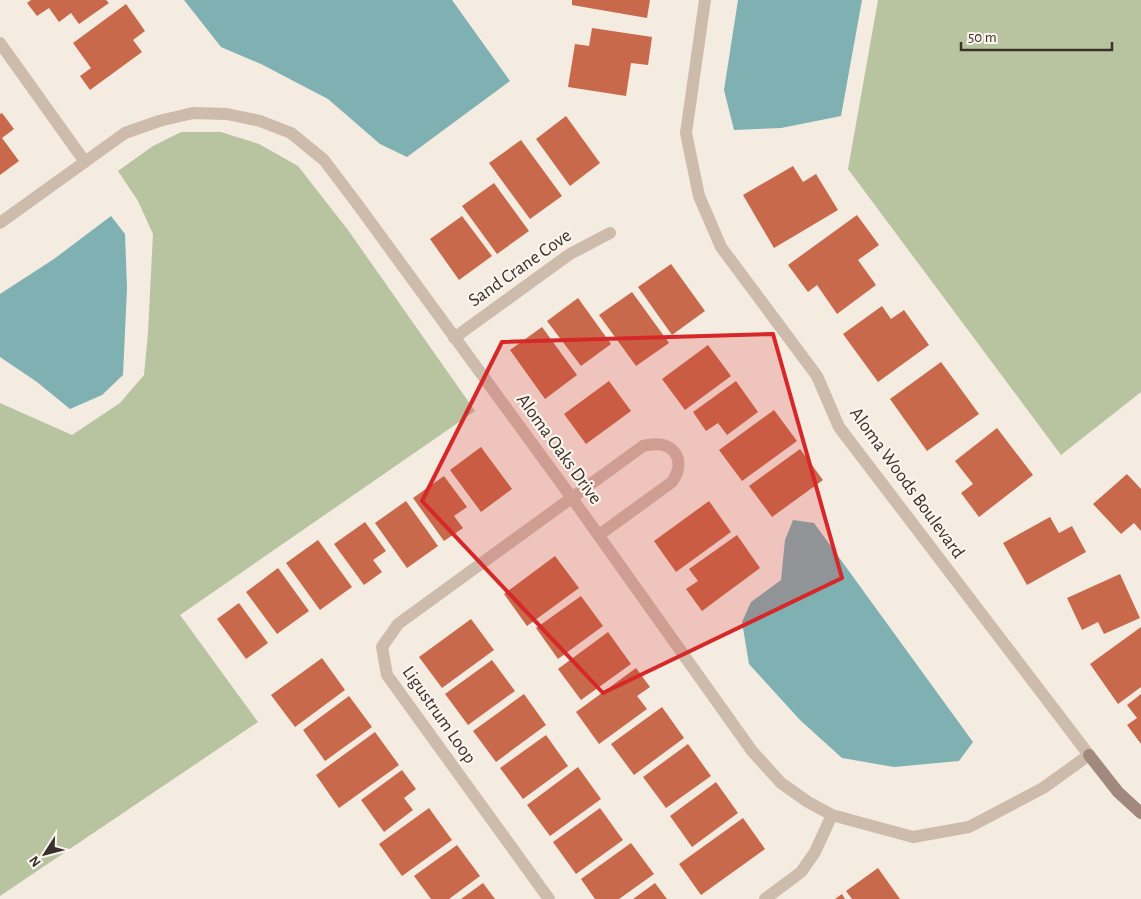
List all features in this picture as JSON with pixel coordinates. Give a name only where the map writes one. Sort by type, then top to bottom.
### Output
[{"type":"street","name":"Aloma Woods Boulevard","points":[[705,0],[686,133],[699,196],[720,246],[817,376],[839,427],[1089,755],[1118,792],[1141,814]]},
{"type":"street","points":[[0,43],[85,162]]},
{"type":"street","name":"Aloma Oaks Drive","points":[[0,223],[125,133],[159,121],[193,112],[227,114],[260,121],[291,133],[324,160],[358,205],[572,498],[752,751],[781,783],[808,802],[832,815],[913,836],[969,826],[1043,788],[1089,755]]},
{"type":"street","name":"Sand Crane Cove","points":[[454,338],[570,254],[610,233]]},
{"type":"street","name":"Ligustrum Loop","points":[[549,899],[386,676],[382,647],[398,624],[643,446],[653,443],[664,444],[673,450],[680,466],[672,482],[599,536]]},
{"type":"street","points":[[765,899],[801,872],[815,852],[832,815]]},
{"type":"highlighted area","points":[[773,334],[842,578],[603,693],[422,501],[502,342]]},
{"type":"green space","points":[[878,0],[1141,0],[1141,392],[1061,455],[848,169]]},
{"type":"green space","points":[[181,132],[221,132],[259,144],[298,166],[348,230],[475,411],[180,615],[258,722],[0,896],[0,403],[72,435],[120,403],[144,375],[153,234],[138,201],[118,171],[153,146]]},
{"type":"water","points":[[184,0],[452,0],[510,81],[407,157],[380,144],[328,99],[261,64],[221,47]]},
{"type":"water","points":[[738,0],[862,0],[841,116],[781,128],[734,130],[724,90]]},
{"type":"water","points":[[111,216],[125,234],[127,288],[123,375],[102,395],[70,409],[37,382],[0,357],[0,294],[54,259]]},
{"type":"water","points":[[793,520],[814,523],[973,742],[959,761],[894,767],[842,758],[800,720],[749,664],[742,622],[751,602],[781,580],[785,540]]},
{"type":"building","points":[[31,0],[106,0],[109,3],[79,24],[71,13],[59,22],[49,8],[37,16],[27,3]]},
{"type":"building","points":[[572,0],[650,0],[647,18],[572,5]]},
{"type":"building","points":[[126,4],[145,31],[133,40],[142,52],[90,90],[80,76],[91,68],[73,43]]},
{"type":"building","points":[[592,28],[652,37],[648,65],[631,63],[626,96],[568,87],[575,44],[589,46]]},
{"type":"building","points":[[2,113],[14,129],[2,138],[19,161],[0,175],[0,114]]},
{"type":"building","points":[[566,116],[600,163],[570,186],[536,139]]},
{"type":"building","points":[[521,140],[562,196],[530,219],[489,163]]},
{"type":"building","points":[[793,166],[803,182],[816,174],[838,210],[774,248],[743,195]]},
{"type":"building","points":[[494,183],[529,231],[497,254],[462,206]]},
{"type":"building","points":[[857,215],[879,245],[858,260],[876,285],[837,314],[817,285],[808,292],[788,265]]},
{"type":"building","points":[[462,216],[492,256],[459,280],[430,239]]},
{"type":"building","points":[[671,264],[705,311],[672,335],[638,287]]},
{"type":"building","points":[[632,292],[669,343],[636,366],[599,315]]},
{"type":"building","points":[[578,298],[611,344],[581,366],[547,321]]},
{"type":"building","points":[[882,306],[891,319],[904,310],[929,345],[878,382],[843,334]]},
{"type":"building","points":[[542,327],[577,375],[545,399],[510,350]]},
{"type":"building","points":[[708,345],[731,376],[685,410],[662,379]]},
{"type":"building","points":[[941,362],[979,414],[927,451],[890,399]]},
{"type":"building","points":[[609,381],[631,411],[586,444],[564,414]]},
{"type":"building","points":[[736,381],[758,412],[727,435],[718,423],[706,431],[693,412]]},
{"type":"building","points":[[774,410],[797,441],[742,481],[719,450]]},
{"type":"building","points":[[997,428],[1033,475],[979,517],[961,493],[973,484],[955,461]]},
{"type":"building","points":[[481,447],[512,489],[481,512],[450,470]]},
{"type":"building","points":[[800,449],[823,480],[772,517],[749,486]]},
{"type":"building","points":[[1127,474],[1141,489],[1141,531],[1134,523],[1121,534],[1093,504]]},
{"type":"building","points":[[444,476],[467,507],[454,516],[463,528],[444,541],[413,498]]},
{"type":"building","points":[[406,501],[438,546],[407,568],[375,523]]},
{"type":"building","points":[[709,501],[731,532],[676,572],[654,541]]},
{"type":"building","points":[[1050,517],[1059,533],[1072,526],[1086,552],[1027,585],[1003,543]]},
{"type":"building","points":[[365,522],[386,551],[373,560],[382,572],[364,585],[334,544]]},
{"type":"building","points":[[737,535],[760,568],[702,611],[686,589],[698,581],[689,569]]},
{"type":"building","points":[[318,540],[352,587],[320,610],[286,563]]},
{"type":"building","points":[[555,556],[579,588],[527,626],[504,594]]},
{"type":"building","points":[[278,568],[309,611],[277,634],[246,592]]},
{"type":"building","points":[[1120,574],[1140,618],[1104,634],[1098,622],[1082,630],[1067,598]]},
{"type":"building","points":[[581,596],[603,626],[558,659],[536,628]]},
{"type":"building","points":[[239,603],[268,643],[246,659],[217,619]]},
{"type":"building","points":[[471,619],[494,650],[442,688],[419,657]]},
{"type":"building","points":[[1141,627],[1141,687],[1118,704],[1090,664]]},
{"type":"building","points":[[608,632],[631,664],[581,700],[558,669]]},
{"type":"building","points":[[322,658],[345,690],[295,727],[271,695]]},
{"type":"building","points":[[492,660],[515,691],[468,725],[445,694]]},
{"type":"building","points":[[636,668],[650,687],[637,696],[647,709],[599,744],[576,712]]},
{"type":"building","points":[[524,694],[546,725],[496,762],[473,731]]},
{"type":"building","points":[[1141,694],[1141,744],[1127,725],[1137,718],[1127,705]]},
{"type":"building","points":[[349,696],[372,727],[325,761],[303,730]]},
{"type":"building","points":[[662,707],[684,738],[634,775],[611,744]]},
{"type":"building","points":[[375,732],[399,765],[339,808],[316,775]]},
{"type":"building","points":[[546,735],[568,766],[523,799],[500,768]]},
{"type":"building","points":[[688,744],[711,776],[666,808],[643,777]]},
{"type":"building","points":[[578,767],[601,799],[550,836],[527,805]]},
{"type":"building","points":[[402,770],[416,789],[404,798],[413,810],[384,832],[361,800]]},
{"type":"building","points":[[716,782],[738,813],[692,847],[670,816]]},
{"type":"building","points":[[429,808],[452,840],[402,876],[379,844]]},
{"type":"building","points":[[600,808],[623,840],[576,874],[553,842]]},
{"type":"building","points":[[743,818],[765,849],[701,895],[679,864]]},
{"type":"building","points":[[631,843],[654,874],[619,899],[595,899],[581,879]]},
{"type":"building","points":[[457,845],[480,876],[449,899],[431,899],[414,876]]},
{"type":"building","points":[[878,868],[900,899],[852,899],[846,891]]},
{"type":"building","points":[[483,883],[495,899],[461,899]]},
{"type":"building","points":[[655,883],[667,899],[633,899]]},
{"type":"building","points":[[842,894],[845,899],[835,899]]}]
